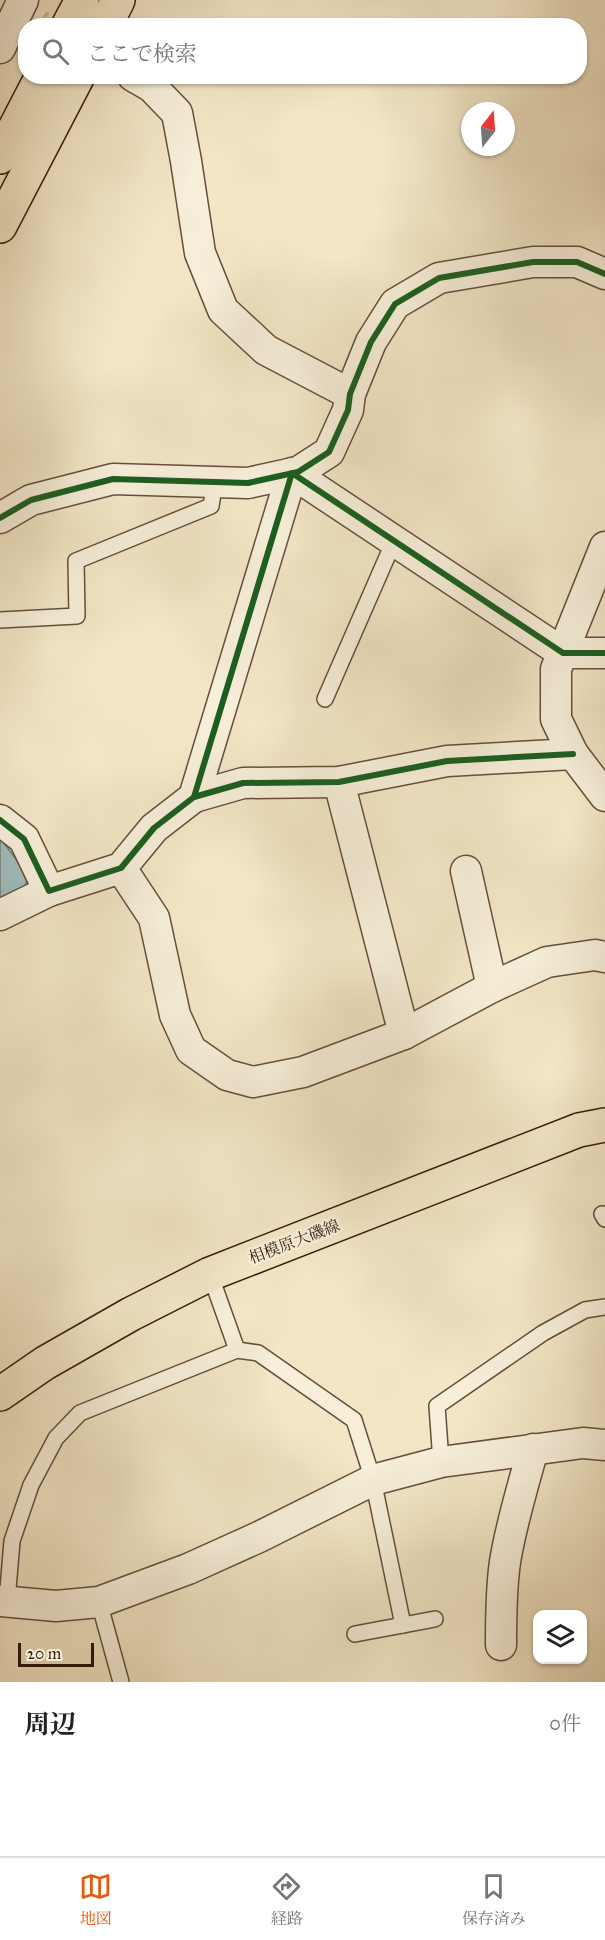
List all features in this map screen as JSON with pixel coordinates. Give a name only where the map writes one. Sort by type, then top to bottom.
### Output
[{"type":"main road","points":[[30,12],[82,0]]},
{"type":"main road","points":[[109,18],[118,0]]},
{"type":"main road","points":[[0,157],[38,84]]},
{"type":"main road","points":[[0,226],[74,84]]},
{"type":"main road","name":"相模原大磯線","points":[[0,1395],[45,1364],[102,1330],[210,1274],[579,1130],[605,1125]]},
{"type":"street","points":[[0,48],[18,26]]},
{"type":"street","points":[[147,84],[177,113],[200,253],[223,310],[266,350],[350,394]]},
{"type":"street","points":[[0,518],[31,500],[113,479],[248,483],[298,472],[329,452],[348,410],[350,394],[371,342],[395,304],[439,278],[533,262],[577,262],[605,274]]},
{"type":"street","points":[[292,473],[563,653],[605,653]]},
{"type":"street","points":[[194,797],[292,473]]},
{"type":"street","points":[[605,547],[556,669],[556,719],[573,754],[605,796]]},
{"type":"street","points":[[0,915],[50,891],[121,868],[154,828],[194,797],[243,783],[339,782],[447,761],[573,754]]},
{"type":"street","points":[[339,782],[404,1034]]},
{"type":"street","points":[[0,820],[24,839],[50,891]]},
{"type":"street","points":[[121,868],[154,918],[175,1015],[190,1050],[227,1075],[253,1082],[303,1072],[404,1034],[492,987],[547,962],[595,954],[605,957]]},
{"type":"street","points":[[466,871],[492,987]]},
{"type":"street","points":[[3,1601],[56,1606],[99,1602],[188,1569],[259,1537],[373,1479],[441,1462],[583,1443],[605,1445]]},
{"type":"street","points":[[501,1645],[505,1562],[533,1449]]},
{"type":"lane","points":[[0,620],[77,616],[76,561],[211,506],[215,482]]},
{"type":"lane","points":[[325,699],[394,541]]},
{"type":"lane","points":[[210,1274],[237,1350]]},
{"type":"lane","points":[[441,1462],[437,1406],[543,1333],[585,1310],[605,1307]]},
{"type":"lane","points":[[3,1601],[12,1541],[31,1485],[56,1438],[80,1413],[237,1350],[258,1353],[354,1420],[373,1479],[403,1625]]},
{"type":"lane","points":[[99,1602],[121,1682]]},
{"type":"lane","points":[[355,1634],[435,1619]]},
{"type":"water","points":[[0,838],[28,875],[24,892],[0,906]]},
{"type":"cycle path","points":[[0,518],[31,500],[113,479],[248,483],[298,472],[329,452],[348,410],[350,394],[371,342],[395,304],[439,278],[533,262],[577,262],[605,274]]},
{"type":"cycle path","points":[[194,797],[292,473],[563,653],[605,653]]},
{"type":"cycle path","points":[[0,820],[24,839],[49,891],[121,868],[154,828],[194,797],[243,783],[339,782],[447,761],[573,754]]}]
